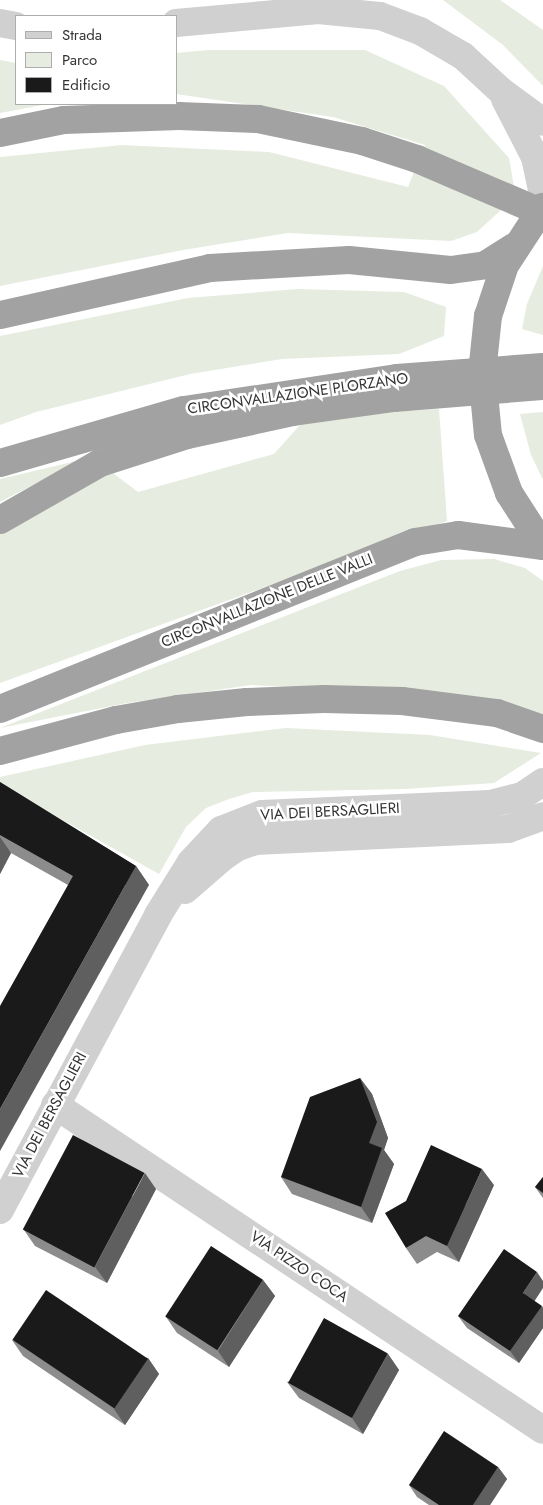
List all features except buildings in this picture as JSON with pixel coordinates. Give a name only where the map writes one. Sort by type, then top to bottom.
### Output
[{"type":"highway","points":[[0,133],[64,120],[179,116],[258,119],[345,137],[398,153],[451,171],[542,210],[509,258],[488,316],[482,380],[488,435],[509,493],[543,546]]},
{"type":"highway","points":[[0,315],[210,268],[348,260],[451,270],[485,265],[509,258]]},
{"type":"highway","name":"CIRCONVALLAZIONE PLORZANO","points":[[0,463],[184,410],[398,378],[543,367]]},
{"type":"highway","name":"CIRCONVALLAZIONE PLORZANO","points":[[0,520],[100,463],[187,435],[293,412],[376,400],[543,386]]},
{"type":"highway","name":"CIRCONVALLAZIONE DELLE VALLI","points":[[0,709],[416,542],[458,535],[543,546]]},
{"type":"highway","points":[[0,751],[116,720],[178,709],[247,702],[324,699],[402,701],[497,713],[543,728]]},
{"type":"street","points":[[178,23],[318,10],[380,16],[420,31],[463,56],[501,91],[543,122]]},
{"type":"street","points":[[0,23],[15,26]]},
{"type":"street","points":[[501,91],[535,157],[542,189],[542,210]]},
{"type":"street","name":"VIA DEI BERSAGLIERI","points":[[0,1210],[158,915],[203,849],[221,830],[241,820],[262,814],[490,804],[522,796],[543,782]]},
{"type":"street","name":"VIA DEI BERSAGLIERI","points":[[158,915],[223,857],[238,847],[255,842],[508,829],[543,816]]},
{"type":"street","name":"VIA PIZZO COCA","points":[[55,1105],[543,1430]]},
{"type":"green space","points":[[443,0],[500,0],[543,30],[543,86],[503,45]]},
{"type":"green space","points":[[208,50],[365,50],[444,86],[509,158],[514,187],[502,209],[477,232],[451,241],[288,233],[183,250],[0,286],[0,157],[122,145],[269,152],[408,187],[425,145],[333,117],[178,94],[178,53]]},
{"type":"green space","points":[[0,60],[15,63],[15,105],[43,105],[0,113]]},
{"type":"green space","points":[[543,266],[543,335],[522,329],[527,304]]},
{"type":"green space","points":[[298,289],[404,292],[446,307],[444,336],[399,354],[282,359],[190,374],[36,412],[0,425],[0,336],[188,298]]},
{"type":"green space","points":[[439,409],[447,521],[0,683],[0,529],[109,470],[138,492],[274,454],[307,417]]},
{"type":"green space","points":[[543,412],[543,480],[531,455],[520,414]]},
{"type":"green space","points":[[81,460],[0,502],[0,479]]},
{"type":"green space","points":[[494,559],[525,568],[543,581],[543,715],[356,690],[251,685],[127,703],[0,728],[400,571],[441,560]]},
{"type":"green space","points":[[286,728],[430,735],[541,753],[494,783],[406,789],[253,792],[229,799],[206,808],[186,827],[159,874],[0,785],[0,777],[145,745]]}]
